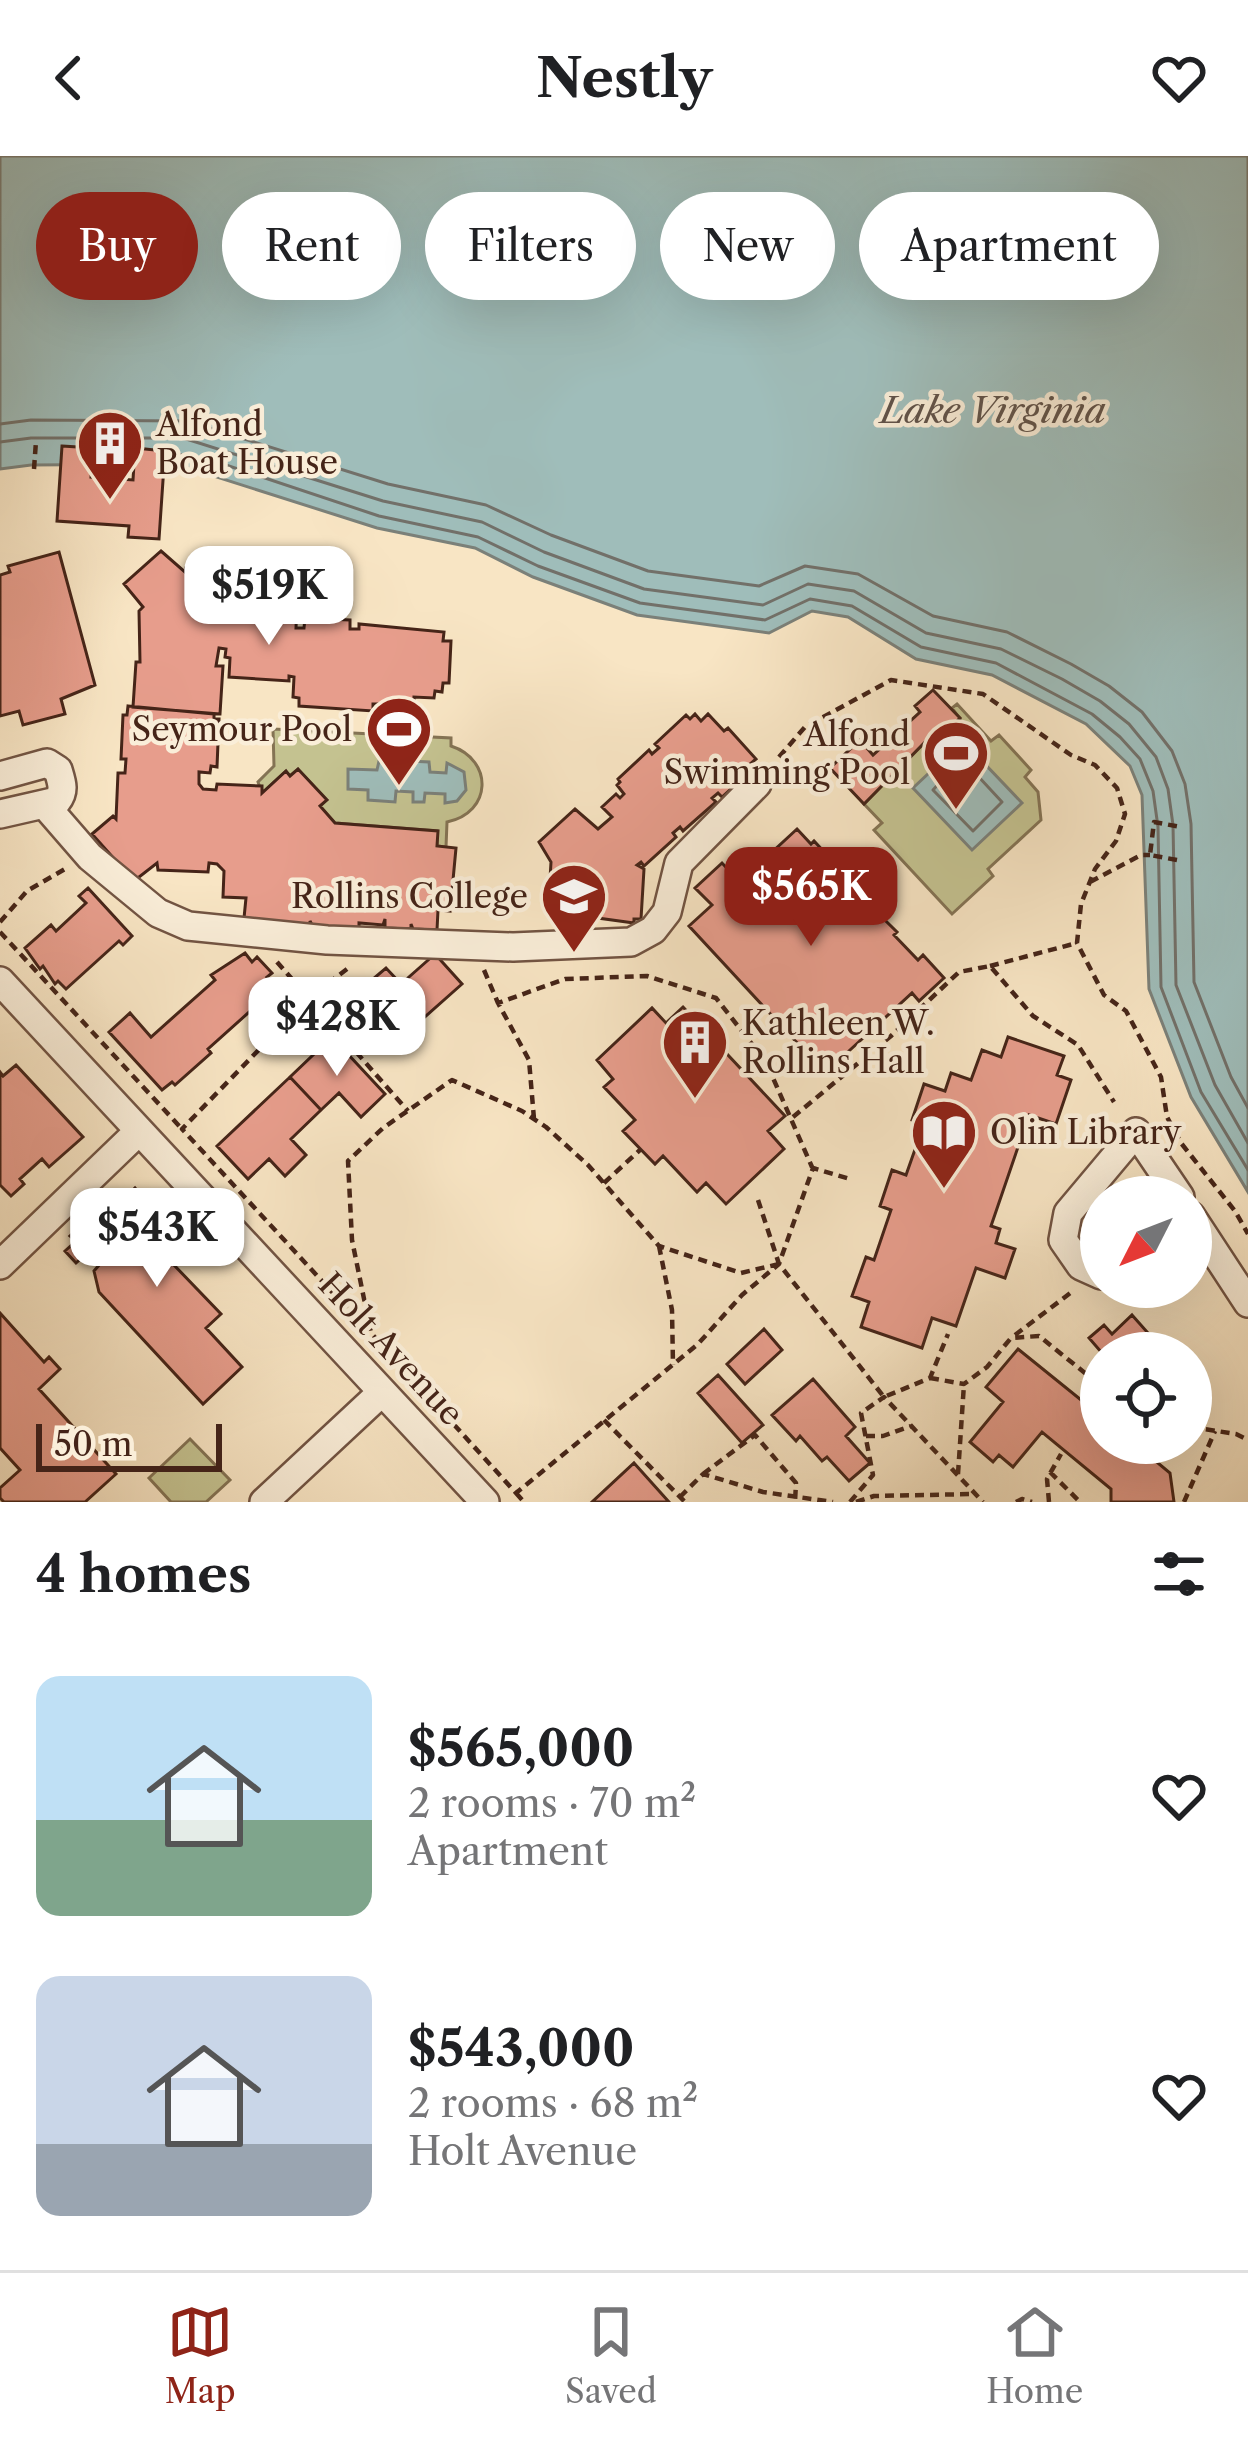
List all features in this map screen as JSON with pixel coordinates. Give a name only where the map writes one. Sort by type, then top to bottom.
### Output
[{"type":"street","points":[[0,776],[47,763],[58,770],[62,794],[57,801],[1,811]]},
{"type":"street","points":[[44,804],[98,863],[158,913],[188,926],[328,940],[512,946],[632,942],[653,930],[668,912],[679,863],[757,784]]},
{"type":"street","name":"Holt Avenue","points":[[0,981],[484,1502]]},
{"type":"street","points":[[0,1265],[138,1132]]},
{"type":"street","points":[[1099,1176],[1136,1132],[1166,1176]]},
{"type":"street","points":[[1080,1199],[1068,1213],[1064,1240],[1080,1264]]},
{"type":"street","points":[[1212,1248],[1248,1303]]},
{"type":"street","points":[[264,1502],[382,1392]]},
{"type":"path","points":[[34,469],[36,441]]},
{"type":"path","points":[[779,757],[805,727],[891,680],[983,694],[1095,765],[1118,788],[1125,814],[1116,841],[1081,904],[1077,943],[1104,994],[1126,1011],[1161,1077],[1167,1117],[1181,1143],[1248,1234]]},
{"type":"path","points":[[1150,855],[1154,822],[1181,827]]},
{"type":"path","points":[[1090,882],[1142,855],[1177,860]]},
{"type":"path","points":[[0,922],[27,891],[61,869],[98,863]]},
{"type":"path","points":[[0,932],[524,1502]]},
{"type":"path","points":[[249,932],[408,1111]]},
{"type":"path","points":[[793,1118],[959,972],[1077,943]]},
{"type":"path","points":[[476,956],[529,1060],[534,1119]]},
{"type":"path","points":[[182,1129],[309,998],[355,962]]},
{"type":"path","points":[[990,966],[1033,1016],[1078,1045],[1114,1102]]},
{"type":"path","points":[[498,1003],[565,979],[647,976],[716,998],[766,1062],[812,1168],[779,1264],[674,1365],[516,1493]]},
{"type":"path","points":[[371,1334],[352,1240],[348,1161],[383,1128],[452,1080],[534,1119],[604,1184],[659,1246],[672,1310],[674,1365]]},
{"type":"path","points":[[604,1184],[641,1150]]},
{"type":"path","points":[[812,1168],[850,1179]]},
{"type":"path","points":[[758,1200],[779,1264],[884,1397],[983,1502]]},
{"type":"path","points":[[659,1246],[741,1273],[779,1264]]},
{"type":"path","points":[[853,1502],[873,1475],[861,1413],[884,1397],[930,1378],[964,1384],[987,1367],[1011,1338],[1080,1287]]},
{"type":"path","points":[[930,1378],[947,1334]]},
{"type":"path","points":[[1011,1338],[1039,1336],[1080,1369]]},
{"type":"path","points":[[957,1475],[964,1384]]},
{"type":"path","points":[[604,1420],[683,1499],[704,1474],[755,1435],[796,1483],[795,1499]]},
{"type":"path","points":[[866,1436],[883,1436],[911,1426]]},
{"type":"path","points":[[1212,1430],[1248,1440]]},
{"type":"path","points":[[1184,1502],[1215,1431]]},
{"type":"path","points":[[1049,1502],[1047,1479],[1060,1454]]},
{"type":"path","points":[[1051,1472],[1080,1502]]},
{"type":"path","points":[[704,1474],[763,1492],[832,1502]]},
{"type":"path","points":[[853,1502],[874,1496],[975,1494]]},
{"type":"path","points":[[1016,1502],[1032,1502]]},
{"type":"shaded area","name":"Alfond Swimming Pool","points":[[957,704],[991,741],[999,735],[1031,770],[1025,777],[1038,792],[1041,820],[988,869],[993,876],[952,914],[874,830],[882,823],[864,804],[935,732],[940,736],[960,719],[952,708]]},
{"type":"shaded area","name":"Seymour Pool","points":[[273,729],[451,738],[451,746],[475,763],[482,786],[479,798],[462,817],[447,822],[446,847],[437,846],[437,831],[335,823],[320,806],[326,800],[298,769],[290,776],[285,772],[262,793],[258,782],[274,766]]},
{"type":"shaded area","points":[[190,1439],[230,1480],[206,1502],[171,1502],[149,1478]]},
{"type":"water","name":"Lake Virginia","points":[[0,156],[1248,156],[1248,1192],[1191,1097],[1149,989],[1142,795],[1130,766],[1086,724],[992,675],[916,659],[848,617],[812,611],[769,633],[637,615],[533,577],[475,548],[377,528],[176,464],[0,469]]},
{"type":"water","name":"Alfond Swimming Pool","points":[[963,741],[1022,803],[972,850],[913,788]]},
{"type":"water","name":"Seymour Pool","points":[[379,761],[389,761],[389,770],[408,771],[409,761],[429,762],[430,772],[446,773],[447,763],[464,772],[466,790],[457,801],[445,803],[445,794],[425,793],[424,802],[413,802],[413,792],[396,791],[395,802],[368,800],[368,790],[348,789],[348,769],[377,770]]},
{"type":"pier","points":[[95,431],[135,434],[140,449],[165,451],[164,470],[61,470],[62,446],[87,447]]},
{"type":"building","name":"Alfond Boat House","points":[[62,446],[93,448],[91,477],[133,480],[135,448],[165,451],[159,539],[128,537],[129,526],[57,521]]},
{"type":"building","points":[[161,551],[186,573],[186,568],[230,570],[235,588],[244,588],[243,597],[297,603],[296,628],[304,628],[305,618],[350,620],[350,629],[359,629],[359,624],[444,632],[443,641],[451,641],[449,683],[443,683],[442,692],[435,691],[434,698],[414,697],[414,705],[401,705],[400,713],[377,711],[378,704],[373,704],[373,711],[299,706],[299,698],[293,697],[294,677],[289,676],[289,681],[229,677],[230,658],[225,657],[226,649],[219,648],[216,666],[223,666],[220,714],[133,707],[143,607],[124,584]]},
{"type":"building","points":[[59,552],[95,685],[61,699],[65,714],[23,725],[19,711],[0,716],[0,575],[10,572],[8,566]]},
{"type":"building","points":[[933,690],[960,718],[940,737],[935,732],[864,804],[830,768],[860,740],[873,755],[920,712],[915,706]]},
{"type":"building","points":[[128,706],[214,714],[219,719],[217,767],[211,766],[210,773],[199,772],[203,789],[216,790],[217,784],[262,786],[262,793],[286,771],[290,776],[298,769],[327,800],[320,806],[335,823],[438,831],[437,846],[456,848],[450,911],[438,910],[437,930],[413,929],[411,924],[411,929],[385,928],[385,919],[383,925],[359,923],[359,930],[313,927],[310,921],[310,930],[257,927],[258,919],[244,918],[246,898],[223,897],[224,871],[217,864],[209,863],[208,872],[158,870],[157,863],[134,881],[92,834],[113,816],[116,819],[118,773],[125,773],[126,759],[121,759],[123,715]]},
{"type":"building","points":[[695,714],[701,721],[708,714],[724,731],[728,728],[756,759],[750,764],[754,768],[722,797],[718,793],[712,798],[716,802],[683,831],[680,827],[673,833],[676,837],[644,866],[637,865],[644,869],[641,919],[634,923],[590,917],[589,922],[558,920],[558,913],[548,913],[551,862],[539,842],[575,809],[598,829],[612,817],[602,807],[616,794],[620,798],[624,794],[618,779],[649,750],[652,754],[659,748],[655,744],[686,715],[690,719]]},
{"type":"building","points":[[797,829],[839,868],[835,871],[897,932],[894,935],[918,960],[923,955],[944,978],[919,1001],[912,993],[825,1073],[689,926],[712,905],[695,888],[722,863],[740,882],[745,877],[749,882]]},
{"type":"building","points":[[88,888],[132,936],[123,945],[119,941],[66,989],[58,981],[55,984],[43,966],[40,969],[25,948],[51,925],[56,931],[86,903],[79,896]]},
{"type":"building","points":[[245,953],[252,962],[257,957],[272,973],[267,977],[277,987],[208,1049],[211,1053],[175,1085],[172,1082],[162,1090],[109,1032],[130,1013],[151,1037],[215,980],[211,975]]},
{"type":"building","points":[[435,954],[462,984],[418,1023],[423,1029],[409,1042],[372,1002],[377,997],[366,985],[386,968],[401,984]]},
{"type":"building","name":"Kathleen W. Rollins Hall","points":[[683,1007],[785,1116],[768,1131],[784,1149],[726,1204],[706,1183],[697,1192],[663,1156],[655,1164],[623,1131],[635,1120],[604,1087],[613,1079],[597,1060],[652,1008],[666,1023]]},
{"type":"building","points":[[332,1037],[385,1094],[361,1117],[339,1093],[321,1110],[290,1077]]},
{"type":"building","name":"Olin Library","points":[[1008,1037],[1064,1056],[1057,1075],[1071,1080],[1056,1124],[1029,1115],[991,1226],[1000,1229],[996,1243],[1015,1249],[1005,1278],[976,1268],[956,1326],[932,1318],[922,1348],[861,1327],[869,1302],[852,1296],[866,1257],[874,1260],[891,1210],[880,1206],[892,1170],[906,1175],[924,1124],[912,1120],[924,1084],[945,1091],[951,1073],[971,1080],[982,1050],[1001,1057]]},
{"type":"building","points":[[16,1065],[83,1137],[49,1167],[42,1159],[20,1179],[24,1184],[11,1196],[0,1185],[0,1072],[3,1076]]},
{"type":"building","points":[[290,1077],[321,1110],[291,1139],[306,1155],[285,1176],[269,1159],[248,1179],[217,1146]]},
{"type":"building","points":[[135,1188],[160,1216],[167,1210],[197,1242],[173,1264],[221,1314],[206,1328],[242,1367],[203,1404],[99,1292],[94,1271],[106,1257],[126,1260],[109,1241],[91,1258],[87,1253],[76,1263],[65,1251],[76,1241],[70,1236],[105,1205],[111,1211]]},
{"type":"building","points":[[0,1313],[44,1362],[49,1357],[60,1369],[39,1389],[116,1474],[85,1502],[4,1502],[0,1498],[0,1488],[20,1470],[0,1448]]},
{"type":"building","points":[[1132,1315],[1147,1332],[1114,1332]]},
{"type":"building","points":[[764,1329],[782,1350],[745,1384],[727,1364]]},
{"type":"building","points":[[1018,1349],[1080,1399],[1080,1463],[1042,1432],[1013,1467],[999,1455],[993,1462],[970,1442],[1003,1402],[986,1387]]},
{"type":"building","points":[[718,1375],[763,1425],[742,1443],[698,1393]]},
{"type":"building","points":[[813,1379],[855,1427],[846,1436],[870,1463],[849,1481],[800,1436],[796,1441],[772,1415]]},
{"type":"building","points":[[634,1463],[669,1502],[592,1502]]},
{"type":"building","points":[[1081,1464],[1159,1464],[1170,1473],[1174,1502],[1111,1502],[1111,1489]]},
{"type":"place","name":"Alfond Boat House","points":[[110,502]]},
{"type":"place","name":"Seymour Pool","points":[[399,788]]},
{"type":"place","name":"Alfond Swimming Pool","points":[[956,812]]},
{"type":"place","name":"Rollins College","points":[[574,955]]},
{"type":"place","name":"Kathleen W. Rollins Hall","points":[[695,1101]]},
{"type":"place","name":"Olin Library","points":[[944,1191]]}]
